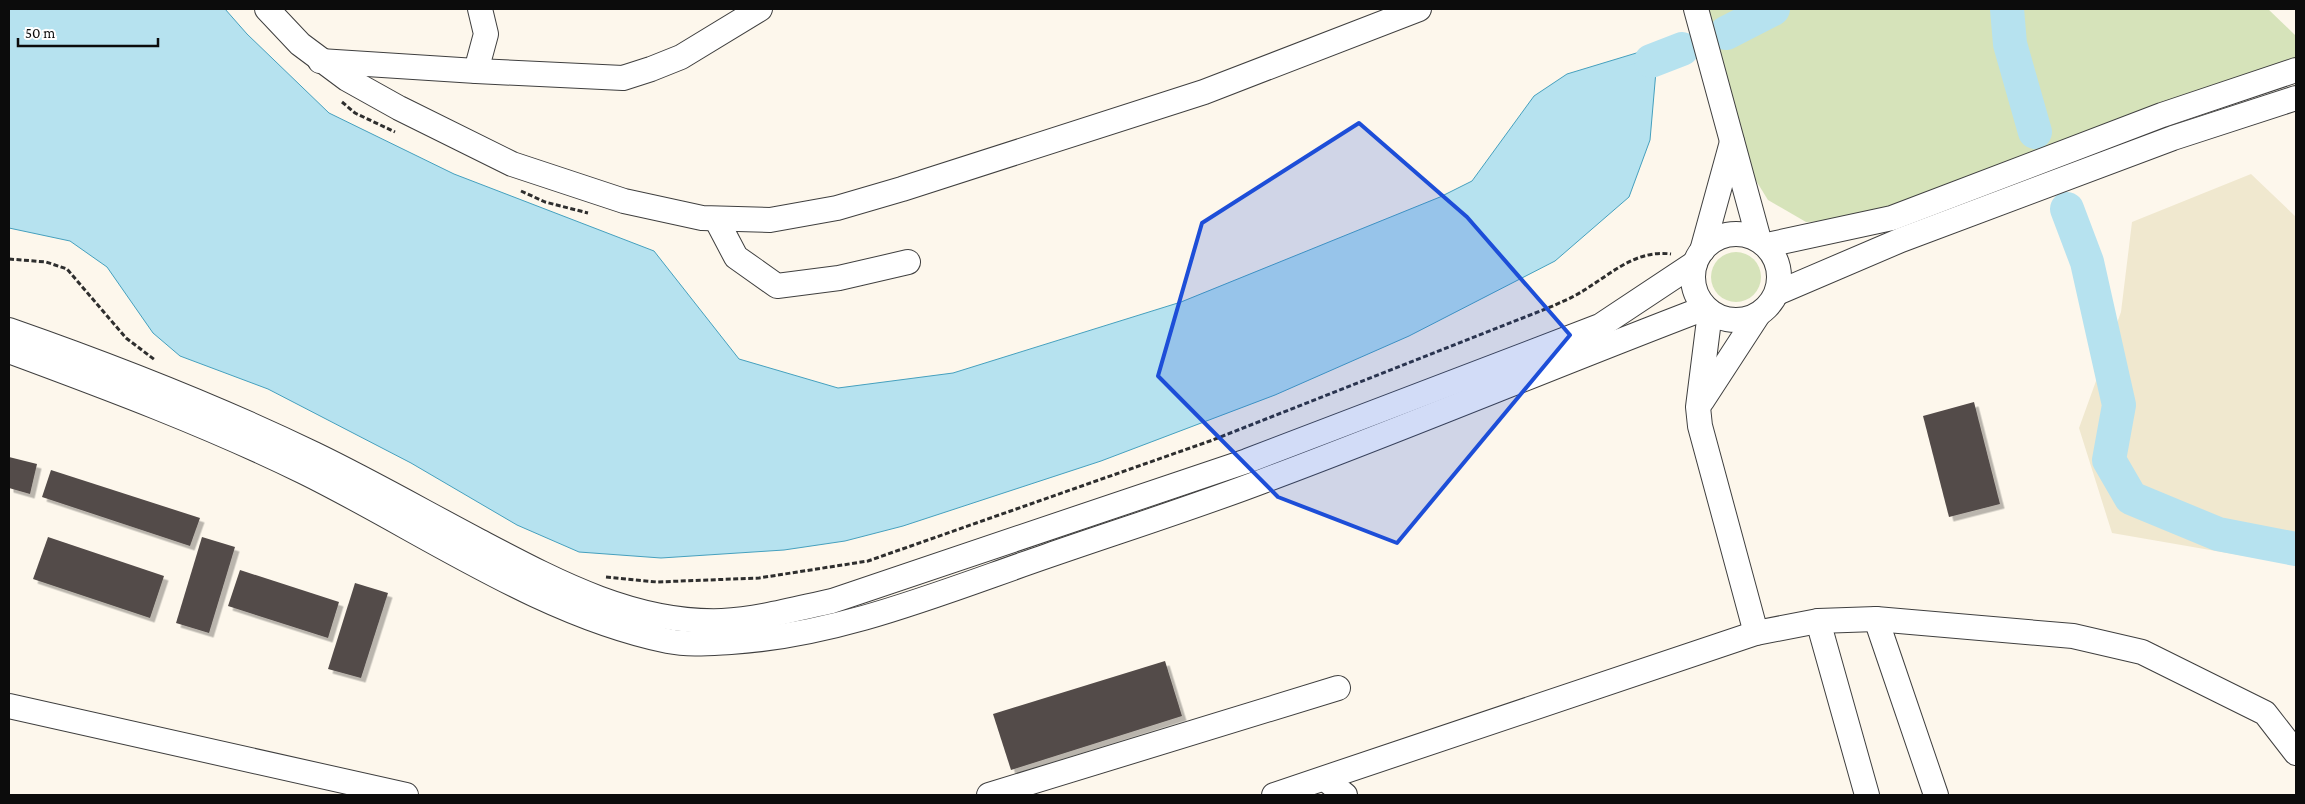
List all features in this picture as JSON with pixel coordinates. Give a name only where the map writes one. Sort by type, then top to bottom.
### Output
[{"type":"street","points":[[267,9],[300,44],[320,61],[347,79],[399,108],[512,164],[624,201],[702,218],[770,220],[837,208],[902,190],[1204,92],[1419,9]]},
{"type":"street","points":[[476,71],[486,34],[480,9]]},
{"type":"street","points":[[320,61],[623,78],[651,70],[681,57],[760,9]]},
{"type":"street","points":[[1696,9],[1732,142],[1763,243]]},
{"type":"street","points":[[1763,243],[1892,218],[2162,115],[2296,70]]},
{"type":"street","points":[[1777,293],[1901,240],[2173,138],[2296,98]]},
{"type":"street","points":[[9,330],[111,366],[235,417],[315,454],[512,559],[622,608],[670,617],[720,621],[761,617],[832,602],[1247,461],[1600,326],[1698,257],[1716,239],[1734,234],[1747,235],[1763,243],[1775,257],[1780,271],[1777,293],[1766,309],[1758,315],[1746,320],[1721,318],[1708,310],[1698,298],[1694,287],[1693,275],[1698,257],[1732,142]]},
{"type":"street","points":[[716,219],[736,257],[777,286],[839,278],[908,262]]},
{"type":"street","points":[[9,351],[163,408],[235,439],[305,472],[464,558],[566,608],[633,632],[673,642],[701,644],[767,640],[837,626],[914,602],[1262,482],[1708,310]]},
{"type":"street","points":[[1708,310],[1698,407],[1700,426],[1756,633]]},
{"type":"street","points":[[1698,407],[1758,315]]},
{"type":"street","points":[[1876,619],[1936,795]]},
{"type":"street","points":[[1274,795],[1329,787],[1756,633],[1818,622],[1876,619],[2073,636],[2142,652],[2265,713],[2296,735]]},
{"type":"street","points":[[1818,622],[1867,795]]},
{"type":"street","points":[[989,795],[1338,688]]},
{"type":"street","points":[[9,706],[406,795]]},
{"type":"street","points":[[2265,713],[2296,754]]},
{"type":"street","points":[[1329,787],[1345,795]]},
{"type":"path","points":[[598,576],[657,582],[759,578],[868,561],[1210,441],[1539,312],[1577,294],[1626,263],[1647,254],[1668,253],[1698,257]]},
{"type":"path","points":[[9,259],[46,262],[67,269],[126,338],[157,362]]},
{"type":"highlighted area","points":[[1359,123],[1467,217],[1570,335],[1397,543],[1278,497],[1158,376],[1202,223]]},
{"type":"shaded area","points":[[2251,174],[2296,217],[2296,565],[2112,533],[2079,428],[2121,312],[2132,222]]},
{"type":"green space","points":[[1696,9],[2268,9],[2296,36],[2296,70],[1892,218],[1806,222],[1768,200],[1732,142]]},
{"type":"green space","points":[[1741,252],[1754,259],[1760,267],[1760,287],[1754,295],[1746,301],[1731,302],[1718,295],[1712,287],[1711,272],[1718,259],[1726,253]]},
{"type":"water","points":[[9,9],[225,9],[247,34],[329,113],[454,174],[654,251],[739,359],[838,388],[953,373],[1181,302],[1440,197],[1472,181],[1534,96],[1567,74],[1643,51],[1656,71],[1650,140],[1629,197],[1555,261],[1409,336],[1275,395],[1101,461],[903,526],[845,541],[784,550],[661,558],[579,552],[517,525],[411,463],[268,389],[180,356],[153,333],[107,267],[70,241],[9,228]]},
{"type":"building","points":[[1974,402],[2000,504],[1949,517],[1923,416]]},
{"type":"building","points":[[9,457],[37,464],[30,494],[9,488]]},
{"type":"building","points":[[51,470],[200,518],[190,546],[42,497]]},
{"type":"building","points":[[48,537],[164,576],[150,618],[33,579]]},
{"type":"building","points":[[202,537],[235,547],[209,633],[176,623]]},
{"type":"building","points":[[240,570],[339,602],[328,638],[228,606]]},
{"type":"building","points":[[355,583],[388,593],[361,678],[328,669]]},
{"type":"building","points":[[1165,661],[1182,716],[1011,770],[993,714]]},
{"type":"waterway","points":[[1726,33],[1773,9]]},
{"type":"waterway","points":[[2007,9],[2010,44],[2035,132]]},
{"type":"waterway","points":[[1651,61],[1682,49]]},
{"type":"waterway","points":[[2067,209],[2087,262],[2119,405],[2109,460],[2131,498],[2218,534],[2296,549]]}]
